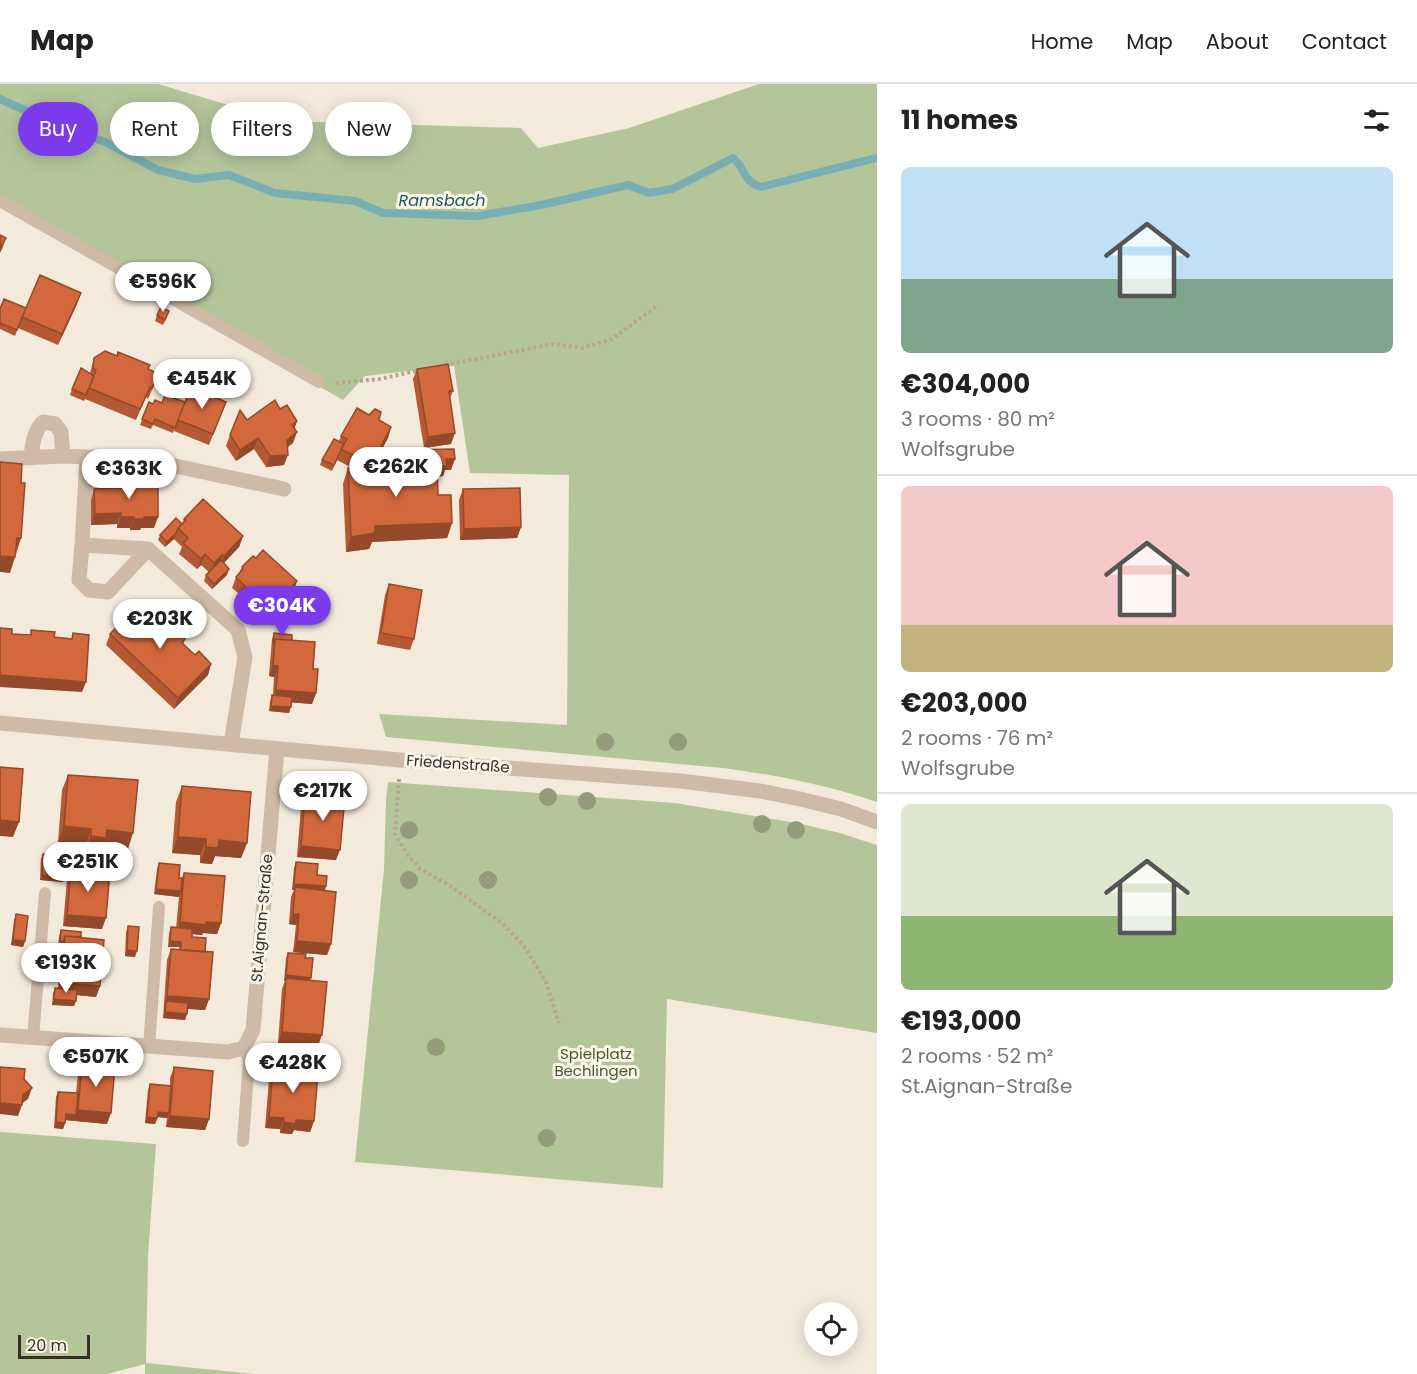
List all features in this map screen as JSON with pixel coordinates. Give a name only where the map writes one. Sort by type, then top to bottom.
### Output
[{"type":"street","points":[[31,458],[32,446],[43,422],[55,424],[61,432],[63,456]]},
{"type":"street","points":[[0,459],[63,456],[142,459],[284,489]]},
{"type":"street","points":[[87,458],[79,580],[89,590],[108,592],[148,549]]},
{"type":"street","points":[[82,545],[148,549],[238,630],[245,657],[231,744]]},
{"type":"street","name":"Friedenstraße","points":[[0,723],[400,760],[681,781],[760,791],[800,799],[841,809],[877,822]]},
{"type":"street","name":"St.Aignan-Straße","points":[[244,1048],[253,1030],[277,749]]},
{"type":"street","points":[[0,1035],[228,1052],[244,1048]]},
{"type":"lane","points":[[0,201],[319,382]]},
{"type":"lane","points":[[33,1038],[45,893]]},
{"type":"lane","points":[[149,1047],[159,907]]},
{"type":"lane","name":"St.Aignan-Straße","points":[[243,1141],[249,1060],[244,1048]]},
{"type":"path","points":[[445,365],[554,344],[582,348],[612,339],[658,305]]},
{"type":"path","points":[[319,382],[344,383],[380,379],[423,370]]},
{"type":"path","points":[[400,760],[395,834],[407,854],[420,869],[452,887],[503,924],[524,946],[546,982],[559,1023]]},
{"type":"green space","points":[[0,84],[158,84],[218,102],[211,102],[211,156],[313,156],[313,122],[325,122],[325,156],[412,156],[412,125],[521,128],[538,148],[629,128],[759,84],[877,84],[877,802],[801,781],[723,768],[386,737],[379,714],[567,725],[569,475],[470,473],[454,366],[365,376],[343,400],[0,206]]},
{"type":"green space","name":"Spielplatz Bechlingen","points":[[388,782],[675,803],[797,823],[877,845],[877,1033],[667,999],[663,1188],[355,1162],[384,869]]},
{"type":"green space","points":[[0,1132],[156,1144],[148,1256],[146,1363],[254,1374],[145,1374],[145,1364],[107,1374],[0,1374]]},
{"type":"building","points":[[0,235],[6,238],[0,248]]},
{"type":"building","points":[[40,275],[81,293],[62,334],[22,317]]},
{"type":"building","points":[[4,299],[26,308],[17,330],[0,323],[0,309]]},
{"type":"building","points":[[161,307],[169,311],[165,320],[157,315]]},
{"type":"building","points":[[105,351],[117,356],[118,352],[150,365],[148,369],[159,374],[140,409],[89,388],[96,370],[93,368],[94,358]]},
{"type":"building","points":[[448,364],[453,391],[449,391],[455,433],[428,437],[417,369]]},
{"type":"building","points":[[81,368],[94,376],[86,395],[72,389]]},
{"type":"building","points":[[191,387],[202,392],[211,390],[214,397],[226,402],[213,434],[178,420]]},
{"type":"building","points":[[165,395],[185,402],[175,428],[155,419],[153,424],[142,419],[149,402],[153,404],[155,400],[162,403]]},
{"type":"building","points":[[275,400],[280,409],[287,405],[297,421],[292,425],[297,432],[287,440],[288,455],[270,456],[258,438],[240,450],[230,435],[240,410],[247,420]]},
{"type":"building","points":[[357,408],[369,415],[375,409],[381,412],[379,420],[391,427],[371,465],[341,449],[347,439],[341,436]]},
{"type":"building","points":[[334,439],[344,444],[334,465],[322,460]]},
{"type":"building","points":[[454,449],[455,459],[446,459],[447,466],[407,465],[407,450]]},
{"type":"building","points":[[0,462],[22,464],[21,483],[25,483],[21,538],[17,538],[15,557],[0,556]]},
{"type":"building","points":[[437,464],[438,495],[451,495],[452,523],[375,526],[375,533],[351,537],[348,468]]},
{"type":"building","points":[[130,480],[158,482],[158,517],[134,519],[134,517],[121,517],[121,513],[95,514],[94,489],[121,488],[121,482],[130,482]]},
{"type":"building","points":[[520,488],[521,527],[464,529],[463,489]]},
{"type":"building","points":[[203,499],[243,536],[214,563],[205,554],[201,559],[183,543],[188,538],[178,528]]},
{"type":"building","points":[[176,518],[182,524],[167,542],[160,535]]},
{"type":"building","points":[[263,550],[297,581],[290,589],[293,592],[273,611],[263,602],[258,607],[240,592],[245,586],[236,577],[253,556],[256,558]]},
{"type":"building","points":[[221,560],[229,569],[214,584],[206,575]]},
{"type":"building","points":[[389,584],[422,590],[414,639],[381,633]]},
{"type":"building","points":[[142,600],[154,611],[151,614],[165,627],[168,623],[185,639],[182,643],[195,655],[199,651],[211,664],[178,698],[110,634]]},
{"type":"building","points":[[0,628],[12,629],[12,634],[31,635],[31,630],[55,632],[54,637],[72,639],[73,633],[89,635],[86,682],[0,675]]},
{"type":"building","points":[[274,633],[292,635],[292,640],[275,639],[273,644]]},
{"type":"building","points":[[275,639],[315,642],[313,669],[318,669],[316,693],[276,690],[278,666],[273,665]]},
{"type":"building","points":[[272,695],[292,697],[291,707],[271,706]]},
{"type":"building","points":[[0,767],[23,769],[19,822],[0,820]]},
{"type":"building","points":[[68,775],[138,780],[133,833],[107,830],[106,838],[91,836],[91,829],[64,826]]},
{"type":"building","points":[[290,779],[318,781],[317,795],[305,795],[303,800],[289,799]]},
{"type":"building","points":[[182,786],[251,792],[247,843],[219,840],[218,848],[206,847],[206,839],[178,837]]},
{"type":"building","points":[[305,795],[345,797],[340,850],[301,846]]},
{"type":"building","points":[[43,854],[73,856],[73,865],[66,865],[65,877],[42,875]]},
{"type":"building","points":[[296,862],[318,864],[317,875],[327,876],[326,886],[294,884]]},
{"type":"building","points":[[159,863],[180,865],[181,891],[156,889]]},
{"type":"building","points":[[71,868],[110,871],[106,918],[67,915]]},
{"type":"building","points":[[184,873],[225,876],[221,923],[206,922],[206,925],[180,922]]},
{"type":"building","points":[[295,887],[336,892],[331,944],[297,941],[299,914],[293,914]]},
{"type":"building","points":[[16,914],[28,916],[25,941],[13,940]]},
{"type":"building","points":[[128,926],[139,927],[137,951],[127,950]]},
{"type":"building","points":[[171,927],[192,929],[192,937],[206,938],[205,952],[181,950],[181,942],[170,941]]},
{"type":"building","points":[[61,930],[81,932],[81,937],[65,936],[63,942],[60,941]]},
{"type":"building","points":[[65,936],[104,940],[100,986],[61,983]]},
{"type":"building","points":[[171,949],[213,952],[209,999],[167,996]]},
{"type":"building","points":[[288,953],[306,954],[305,958],[313,958],[311,978],[286,975]]},
{"type":"building","points":[[286,978],[327,982],[322,1035],[282,1032]]},
{"type":"building","points":[[55,988],[77,990],[76,1001],[54,999]]},
{"type":"building","points":[[166,1001],[188,1003],[187,1014],[165,1012]]},
{"type":"building","points":[[279,1043],[312,1046],[311,1057],[307,1056],[306,1071],[302,1071],[303,1067],[283,1065],[281,1069],[277,1069]]},
{"type":"building","points":[[82,1063],[115,1066],[111,1113],[78,1110]]},
{"type":"building","points":[[283,1065],[303,1067],[302,1071],[318,1073],[314,1121],[296,1120],[296,1124],[284,1122],[284,1118],[269,1117],[273,1068],[282,1069]]},
{"type":"building","points":[[0,1067],[25,1069],[24,1079],[32,1088],[23,1095],[22,1105],[0,1103]]},
{"type":"building","points":[[174,1067],[213,1071],[209,1119],[170,1116]]},
{"type":"building","points":[[150,1084],[171,1086],[169,1113],[158,1112],[157,1118],[147,1117]]},
{"type":"building","points":[[58,1092],[78,1093],[76,1115],[66,1114],[65,1123],[56,1122]]},
{"type":"waterway","name":"Ramsbach","points":[[0,99],[53,123],[105,142],[158,170],[195,179],[229,175],[275,193],[355,201],[383,213],[478,216],[541,205],[628,185],[649,193],[672,189],[733,158],[748,179],[761,187],[877,158]]}]
